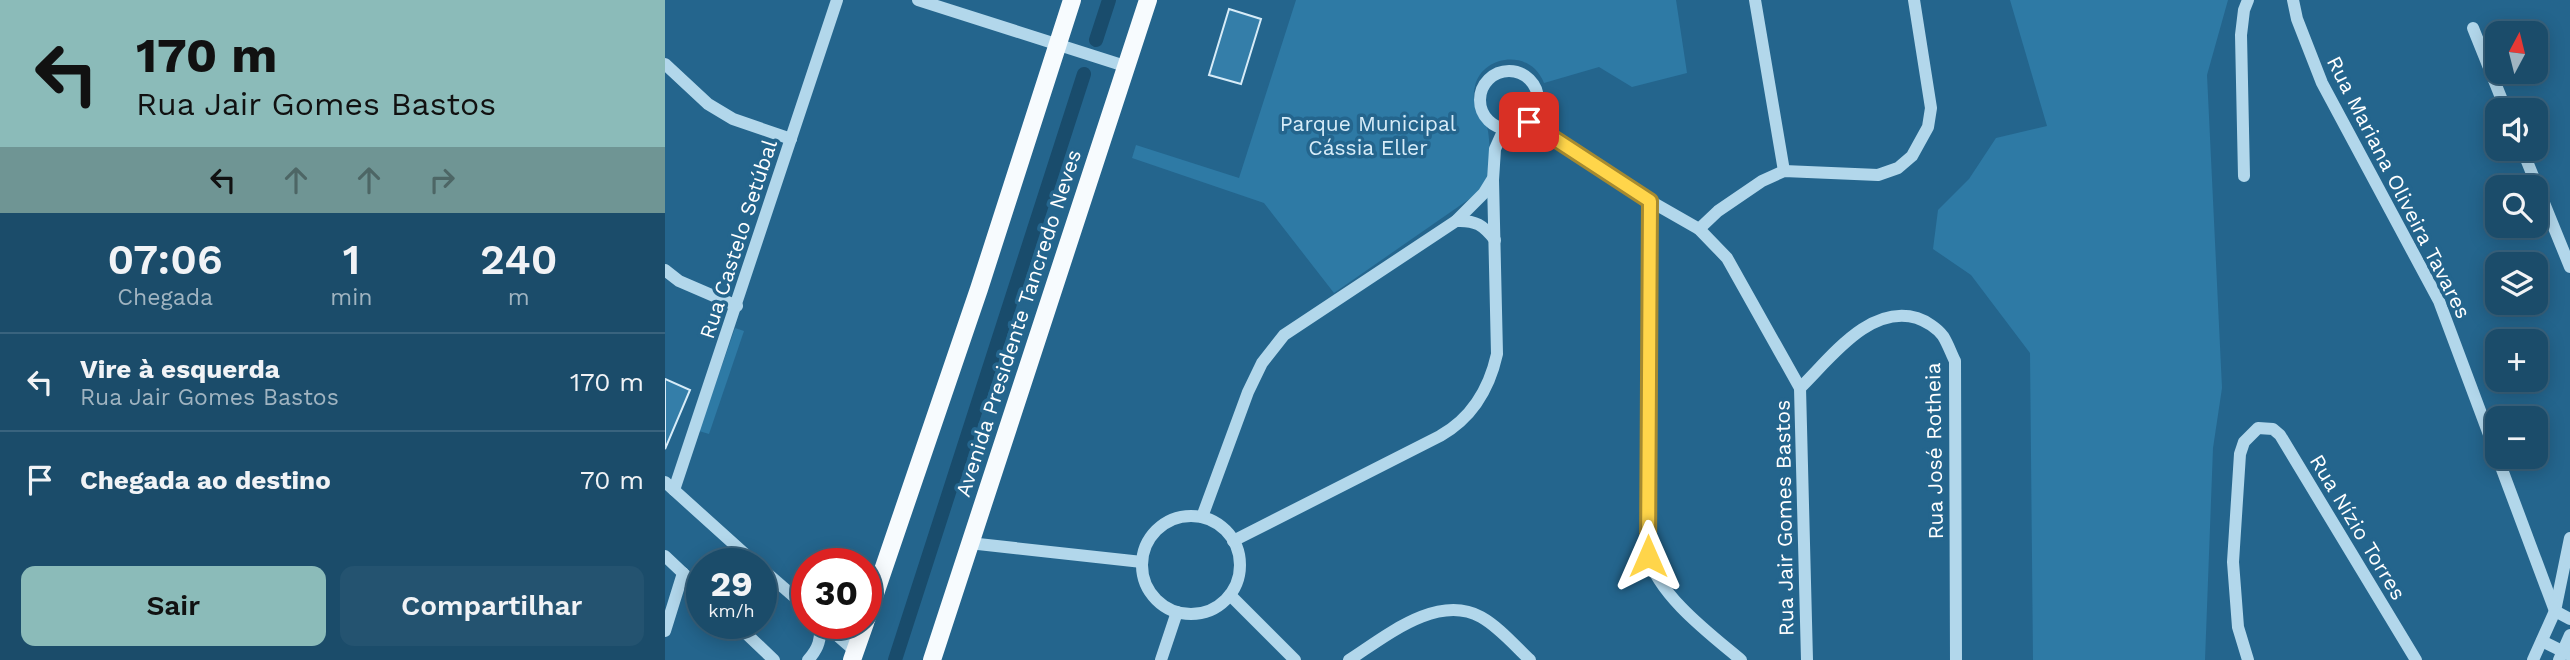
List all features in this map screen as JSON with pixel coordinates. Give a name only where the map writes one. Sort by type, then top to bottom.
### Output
[{"type":"main road","points":[[882,574],[979,289],[1072,0]]},
{"type":"main road","name":"Avenida Presidente Tancredo Neves","points":[[932,660],[1148,0]]},
{"type":"street","name":"Rua Castelo Setúbal","points":[[669,486],[737,306],[837,0]]},
{"type":"street","points":[[918,0],[1128,66]]},
{"type":"street","points":[[1755,0],[1784,171]]},
{"type":"street","points":[[1699,229],[1718,211],[1753,187],[1784,171],[1878,175],[1898,168],[1912,156],[1928,127],[1931,108],[1914,0]]},
{"type":"street","points":[[2244,176],[2241,35],[2248,0]]},
{"type":"street","name":"Rua Mariana Oliveira Tavares","points":[[2293,0],[2297,19],[2322,83],[2439,301],[2555,611]]},
{"type":"street","points":[[2473,28],[2501,98]]},
{"type":"street","points":[[665,64],[708,104],[733,119],[791,139]]},
{"type":"street","points":[[1507,71],[1529,79],[1536,89],[1538,100],[1536,112],[1529,122],[1517,128],[1504,129],[1493,125],[1484,116],[1480,105],[1486,82],[1507,71]]},
{"type":"street","name":"Rua Jair Gomes Bastos","points":[[1529,122],[1650,201],[1699,229],[1727,258],[1800,388],[1807,660]]},
{"type":"street","points":[[1233,541],[1440,436],[1465,418],[1486,390],[1497,354],[1493,180],[1495,149],[1504,129]]},
{"type":"street","points":[[2527,161],[2570,267]]},
{"type":"street","points":[[1202,517],[1248,392],[1262,363],[1284,335],[1456,221],[1493,180]]},
{"type":"street","points":[[1650,201],[1648,556],[1652,571],[1660,583],[1701,626],[1741,660]]},
{"type":"street","points":[[1456,221],[1472,220],[1483,225],[1495,240]]},
{"type":"street","points":[[665,270],[678,281],[737,306]]},
{"type":"street","name":"Rua José Rotheia","points":[[1800,388],[1854,335],[1879,319],[1894,315],[1911,316],[1926,321],[1942,335],[1955,361],[1956,660]]},
{"type":"street","name":"Rua Nízio Torres","points":[[2249,660],[2238,627],[2233,562],[2240,454],[2250,433],[2258,428],[2273,429],[2280,435],[2416,660]]},
{"type":"street","points":[[669,486],[738,548]]},
{"type":"street","points":[[1185,516],[1202,517],[1225,530],[1233,541],[1240,568],[1237,582],[1230,594],[1215,607],[1197,613],[1177,612],[1155,598],[1147,587],[1142,562],[1146,545],[1155,531],[1168,521],[1185,516]]},
{"type":"street","points":[[2533,660],[2555,611],[2570,538]]},
{"type":"street","points":[[969,543],[1142,562]]},
{"type":"street","points":[[665,556],[686,576]]},
{"type":"street","points":[[665,631],[683,573]]},
{"type":"street","points":[[777,582],[791,594]]},
{"type":"street","points":[[1230,594],[1295,660]]},
{"type":"street","points":[[1349,660],[1406,624],[1430,614],[1453,611],[1469,612],[1484,619],[1530,660]]},
{"type":"street","points":[[2555,611],[2570,619]]},
{"type":"street","points":[[1161,660],[1177,612]]},
{"type":"street","points":[[2542,641],[2564,655],[2570,635]]},
{"type":"street","points":[[752,639],[774,660]]},
{"type":"street","points":[[808,660],[821,639]]},
{"type":"street","points":[[838,639],[853,655]]},
{"type":"green space","name":"Parque Municipal Cássia Eller","points":[[1296,0],[1676,0],[1687,73],[1632,87],[1599,67],[1544,83],[1527,63],[1509,60],[1492,64],[1479,77],[1474,92],[1475,105],[1487,125],[1490,156],[1488,177],[1478,193],[1334,293],[1264,203],[1132,158],[1136,145],[1239,178]]},
{"type":"green space","points":[[2010,0],[2228,0],[2207,75],[2222,388],[2213,448],[2205,660],[2033,660],[2030,353],[1971,275],[1933,249],[1938,210],[1969,179],[1996,138],[2047,126]]},
{"type":"green space","points":[[735,328],[744,331],[709,434],[699,431]]},
{"type":"building","points":[[1229,9],[1261,19],[1241,84],[1209,75]]},
{"type":"building","points":[[665,379],[690,390],[665,449]]},
{"type":"waterway","points":[[1096,40],[1109,0]]},
{"type":"waterway","points":[[895,660],[1084,74]]},
{"type":"route","points":[[1529,122],[1650,201],[1648,556]]}]
